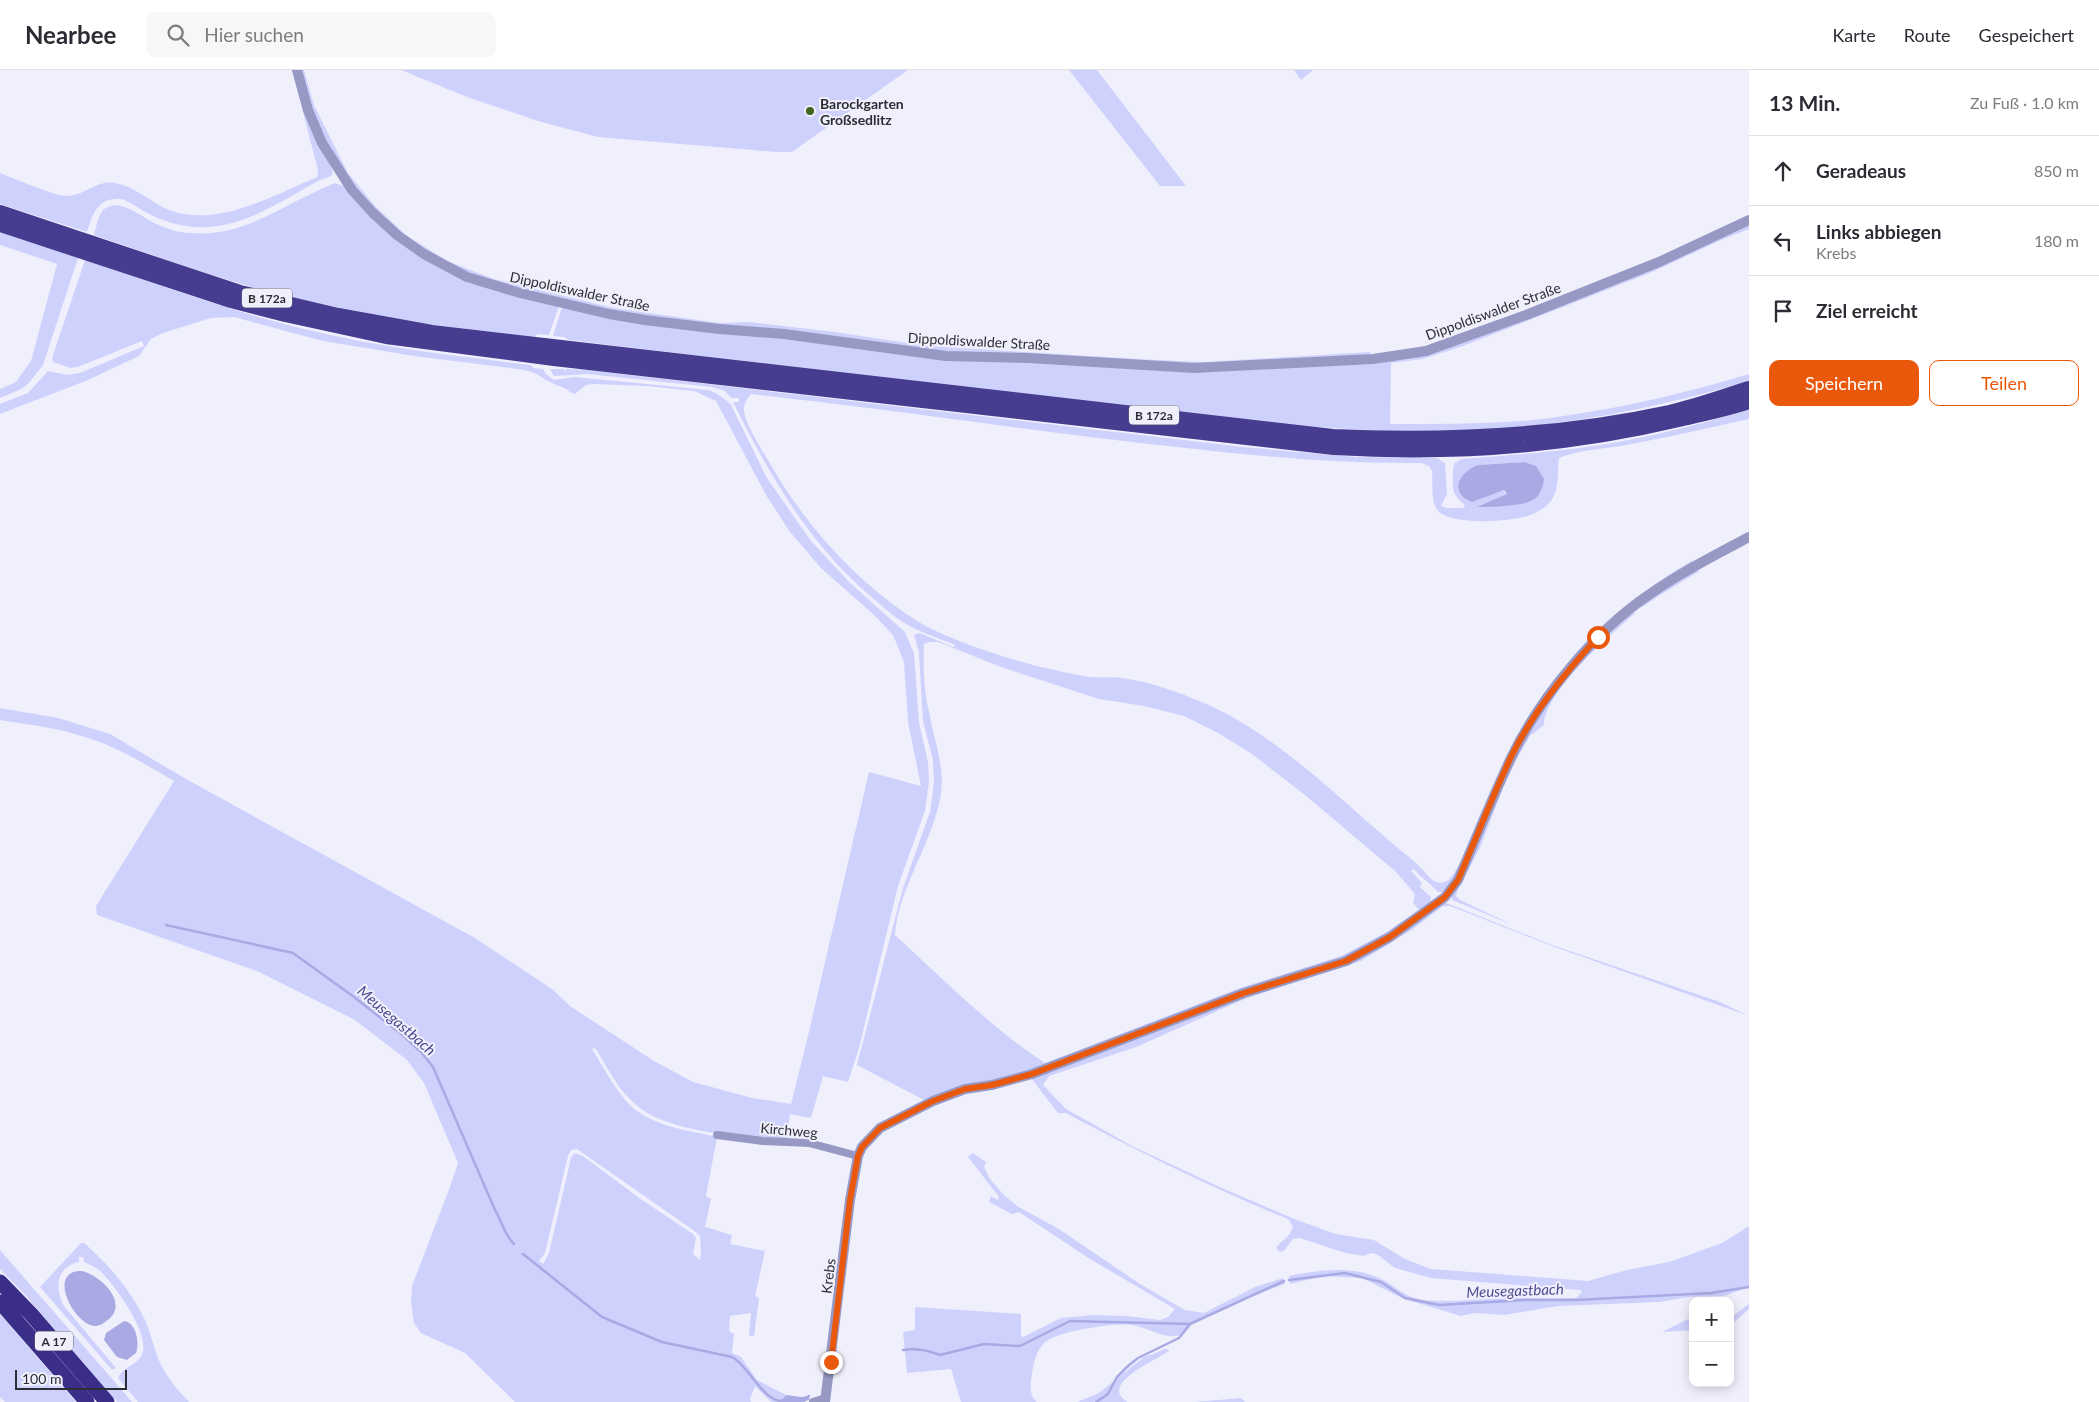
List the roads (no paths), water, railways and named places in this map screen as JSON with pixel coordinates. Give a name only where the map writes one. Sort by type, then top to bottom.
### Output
[{"type":"highway","name":"B 172a","points":[[0,212],[240,292],[338,315],[549,352],[1094,422],[1334,448],[1398,452],[1450,451],[1566,442],[1626,433],[1749,402]]},
{"type":"highway","name":"B 172a","points":[[0,225],[231,301],[285,316],[386,337],[549,352],[1333,436],[1398,439],[1524,434],[1565,430],[1670,411],[1749,388]]},
{"type":"highway","name":"A 17","points":[[0,1282],[31,1314],[107,1402]]},
{"type":"highway","name":"A 17","points":[[0,1302],[87,1402]]},
{"type":"street","name":"Dippoldiswalder Straße","points":[[297,70],[308,110],[322,143],[352,190],[397,235],[438,262],[467,277],[520,293],[610,314],[645,320],[719,329],[784,334],[946,356],[1028,358],[1194,368],[1373,359],[1426,351],[1526,315],[1650,265],[1749,220]]},
{"type":"street","points":[[858,1156],[862,1147],[880,1128],[933,1101],[965,1089],[992,1085],[1032,1074],[1244,993],[1346,961],[1390,937],[1445,897],[1458,880],[1512,756],[1546,699],[1567,671],[1598,637],[1648,595],[1687,570],[1749,537]]},
{"type":"street","name":"Kirchweg","points":[[717,1135],[763,1141],[809,1143],[858,1156]]},
{"type":"street","name":"Krebs","points":[[813,1402],[825,1400],[850,1200],[858,1156]]},
{"type":"waterway","name":"Meusegastbach","points":[[166,925],[293,953],[354,997],[421,1052],[433,1067],[495,1210],[514,1244]]},
{"type":"waterway","name":"Meusegastbach","points":[[523,1254],[602,1317],[662,1342],[732,1357],[769,1396],[783,1401]]},
{"type":"waterway","name":"Meusegastbach","points":[[1289,1280],[1345,1273],[1381,1282],[1405,1298],[1439,1305],[1711,1293],[1749,1287]]},
{"type":"waterway","name":"Meusegastbach","points":[[903,1350],[914,1349],[940,1355],[984,1344],[1020,1346],[1070,1321],[1190,1324],[1284,1281]]},
{"type":"waterway","points":[[1096,1402],[1108,1394],[1117,1377],[1128,1366],[1138,1358],[1179,1338],[1190,1324]]},
{"type":"waterway","name":"Meusegastbach","points":[[801,1402],[809,1396]]},
{"type":"place","name":"Barockgarten Großsedlitz","points":[[810,111]]}]
